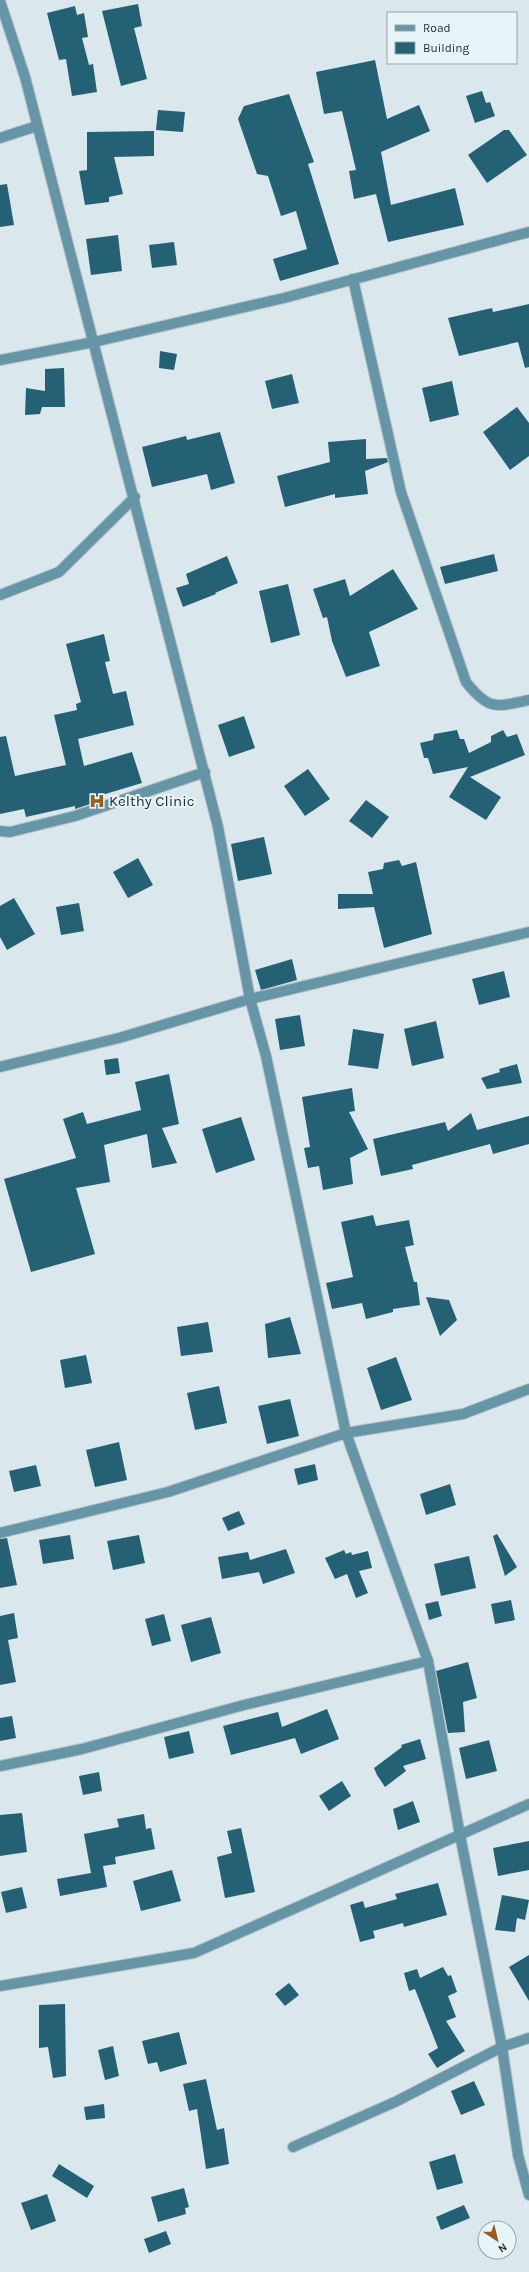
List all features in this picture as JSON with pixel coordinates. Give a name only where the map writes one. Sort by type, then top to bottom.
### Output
[{"type":"street","points":[[0,2],[25,77],[205,772],[218,827],[250,998],[268,1064],[346,1433],[428,1661],[460,1835],[502,2047],[518,2155],[529,2195]]},
{"type":"street","points":[[0,138],[37,126]]},
{"type":"street","points":[[0,360],[94,342],[284,298],[529,232]]},
{"type":"street","points":[[353,279],[400,492],[466,682],[478,697],[497,707],[529,700]]},
{"type":"street","points":[[0,595],[59,572],[135,497]]},
{"type":"street","points":[[0,831],[10,832],[75,816],[205,772]]},
{"type":"street","points":[[0,1067],[120,1038],[250,998],[529,932]]},
{"type":"street","points":[[0,1533],[168,1492],[346,1433],[463,1414],[529,1389]]},
{"type":"street","points":[[0,1766],[82,1749],[244,1704],[428,1661]]},
{"type":"street","points":[[0,1986],[194,1953],[529,1804]]},
{"type":"street","points":[[293,2147],[395,2102],[502,2047],[529,2038]]},
{"type":"building","points":[[138,4],[142,26],[134,28],[147,79],[121,86],[102,11]]},
{"type":"building","points":[[75,6],[77,15],[84,13],[88,37],[82,38],[89,65],[93,64],[97,92],[72,96],[66,59],[59,60],[47,13]]},
{"type":"building","points":[[375,60],[387,119],[419,105],[430,131],[381,152],[391,205],[455,188],[464,225],[388,242],[376,194],[354,199],[349,171],[356,170],[342,111],[324,114],[316,72]]},
{"type":"building","points":[[482,91],[486,103],[490,102],[495,116],[475,123],[466,96]]},
{"type":"building","points":[[289,94],[314,162],[308,164],[339,264],[280,281],[273,259],[307,249],[296,211],[281,216],[268,176],[257,174],[238,119],[244,106]]},
{"type":"building","points":[[158,110],[185,112],[183,132],[156,130]]},
{"type":"building","points":[[504,130],[509,130],[527,155],[487,183],[468,155]]},
{"type":"building","points":[[154,131],[154,156],[114,157],[123,194],[109,197],[109,202],[85,205],[79,171],[87,170],[87,132]]},
{"type":"building","points":[[7,184],[14,225],[0,227],[0,185]]},
{"type":"building","points":[[118,235],[122,271],[91,275],[86,239]]},
{"type":"building","points":[[174,242],[177,265],[152,268],[149,245]]},
{"type":"building","points":[[529,304],[529,367],[525,368],[518,342],[459,356],[448,318],[492,308],[493,312]]},
{"type":"building","points":[[160,351],[177,354],[174,370],[159,368]]},
{"type":"building","points":[[64,368],[65,407],[42,407],[40,414],[25,415],[26,388],[45,391],[45,369]]},
{"type":"building","points":[[292,374],[299,403],[272,409],[265,381]]},
{"type":"building","points":[[452,381],[459,415],[430,422],[422,388]]},
{"type":"building","points":[[517,407],[529,423],[529,456],[510,470],[483,432]]},
{"type":"building","points":[[220,432],[235,483],[211,490],[207,474],[152,487],[142,447],[186,436],[187,440]]},
{"type":"building","points":[[366,439],[366,459],[387,458],[388,462],[365,471],[368,494],[335,498],[335,494],[285,507],[277,476],[330,462],[328,442]]},
{"type":"building","points":[[494,554],[498,571],[445,584],[440,567]]},
{"type":"building","points":[[227,556],[238,583],[215,593],[216,594],[183,607],[176,588],[189,584],[186,574]]},
{"type":"building","points":[[393,569],[418,609],[369,632],[380,666],[346,677],[332,641],[327,617],[323,618],[313,589],[345,579],[350,596]]},
{"type":"building","points":[[288,584],[300,635],[271,643],[259,591]]},
{"type":"building","points":[[104,634],[110,661],[105,662],[113,694],[126,691],[134,725],[78,739],[84,766],[132,752],[142,783],[92,798],[93,803],[75,809],[75,806],[26,817],[24,809],[0,814],[0,737],[6,736],[15,776],[66,765],[54,715],[77,710],[76,704],[81,702],[66,644]]},
{"type":"building","points":[[244,716],[255,748],[229,757],[218,725]]},
{"type":"building","points":[[457,730],[460,739],[464,739],[469,753],[491,742],[491,736],[503,730],[507,737],[517,734],[525,755],[470,777],[501,797],[486,820],[449,797],[468,767],[433,774],[428,758],[424,758],[420,743],[433,740],[434,734]]},
{"type":"building","points":[[308,769],[330,799],[305,816],[284,786]]},
{"type":"building","points":[[366,800],[389,817],[372,838],[349,821]]},
{"type":"building","points":[[264,837],[272,874],[238,881],[231,844]]},
{"type":"building","points":[[138,858],[153,885],[128,898],[113,872]]},
{"type":"building","points":[[399,860],[402,866],[416,862],[432,934],[384,948],[374,907],[338,909],[338,894],[373,894],[368,872],[383,869],[384,863]]},
{"type":"building","points":[[14,898],[35,934],[7,950],[0,937],[0,906]]},
{"type":"building","points":[[79,903],[84,931],[61,935],[56,907]]},
{"type":"building","points":[[292,959],[297,980],[261,990],[255,970]]},
{"type":"building","points":[[504,971],[510,997],[479,1005],[472,979]]},
{"type":"building","points":[[300,1015],[305,1046],[280,1050],[275,1019]]},
{"type":"building","points":[[436,1021],[444,1058],[412,1066],[404,1029]]},
{"type":"building","points":[[353,1029],[384,1034],[378,1069],[348,1065]]},
{"type":"building","points":[[118,1058],[120,1073],[106,1075],[104,1060]]},
{"type":"building","points":[[517,1064],[522,1083],[487,1089],[481,1078],[500,1072],[499,1069]]},
{"type":"building","points":[[169,1074],[179,1124],[162,1128],[177,1163],[152,1168],[147,1134],[104,1145],[110,1182],[76,1188],[95,1254],[31,1272],[4,1179],[76,1158],[63,1119],[83,1112],[87,1124],[141,1110],[135,1082]]},
{"type":"building","points":[[352,1088],[355,1111],[349,1112],[368,1149],[350,1158],[353,1184],[323,1190],[319,1166],[308,1168],[304,1148],[310,1147],[302,1097]]},
{"type":"building","points":[[471,1113],[477,1130],[529,1116],[529,1144],[493,1154],[490,1144],[412,1165],[413,1169],[381,1176],[373,1139],[445,1122],[448,1131]]},
{"type":"building","points":[[241,1117],[255,1160],[216,1173],[202,1129]]},
{"type":"building","points":[[373,1215],[376,1226],[409,1220],[414,1245],[405,1247],[414,1282],[417,1282],[420,1305],[393,1309],[393,1312],[366,1319],[362,1303],[332,1309],[326,1283],[353,1277],[341,1222]]},
{"type":"building","points":[[426,1297],[449,1300],[457,1320],[440,1336]]},
{"type":"building","points":[[290,1317],[301,1354],[268,1358],[265,1324]]},
{"type":"building","points":[[208,1322],[213,1352],[181,1356],[177,1327]]},
{"type":"building","points":[[86,1355],[92,1383],[65,1388],[60,1360]]},
{"type":"building","points":[[396,1357],[412,1400],[381,1410],[367,1368]]},
{"type":"building","points":[[219,1386],[227,1423],[195,1430],[187,1393]]},
{"type":"building","points":[[290,1399],[299,1436],[267,1444],[258,1406]]},
{"type":"building","points":[[119,1442],[127,1480],[95,1487],[86,1450]]},
{"type":"building","points":[[315,1464],[318,1480],[298,1485],[294,1469]]},
{"type":"building","points":[[36,1465],[41,1486],[14,1492],[9,1471]]},
{"type":"building","points":[[450,1484],[456,1505],[426,1515],[420,1494]]},
{"type":"building","points":[[239,1511],[245,1524],[228,1531],[222,1518]]},
{"type":"building","points":[[497,1534],[517,1567],[505,1576],[493,1536]]},
{"type":"building","points":[[70,1535],[74,1559],[43,1564],[39,1540]]},
{"type":"building","points":[[139,1535],[145,1563],[113,1570],[107,1541]]},
{"type":"building","points":[[7,1538],[17,1585],[0,1588],[0,1539]]},
{"type":"building","points":[[286,1549],[295,1573],[263,1584],[259,1572],[222,1579],[218,1557],[248,1552],[250,1560]]},
{"type":"building","points":[[344,1550],[346,1554],[351,1552],[352,1555],[368,1551],[372,1568],[359,1571],[368,1593],[356,1598],[347,1574],[335,1579],[325,1558]]},
{"type":"building","points":[[469,1556],[476,1588],[441,1596],[434,1564]]},
{"type":"building","points":[[511,1600],[515,1620],[495,1624],[491,1604]]},
{"type":"building","points":[[438,1601],[442,1616],[429,1620],[425,1604]]},
{"type":"building","points":[[14,1613],[18,1638],[8,1640],[16,1682],[0,1685],[0,1616]]},
{"type":"building","points":[[164,1614],[171,1641],[152,1646],[145,1619]]},
{"type":"building","points":[[211,1617],[221,1653],[191,1662],[181,1625]]},
{"type":"building","points":[[468,1662],[477,1698],[463,1702],[465,1732],[448,1733],[436,1671]]},
{"type":"building","points":[[327,1709],[339,1739],[301,1754],[295,1738],[231,1755],[223,1726],[278,1712],[282,1727]]},
{"type":"building","points":[[12,1716],[16,1738],[0,1741],[0,1718]]},
{"type":"building","points":[[189,1731],[194,1753],[169,1759],[164,1737]]},
{"type":"building","points":[[420,1739],[426,1759],[403,1766],[406,1771],[385,1787],[374,1768],[402,1747],[401,1745]]},
{"type":"building","points":[[489,1740],[497,1771],[466,1779],[459,1748]]},
{"type":"building","points":[[99,1772],[102,1791],[83,1795],[79,1776]]},
{"type":"building","points":[[342,1781],[351,1796],[329,1811],[319,1796]]},
{"type":"building","points":[[413,1801],[420,1822],[398,1830],[393,1809]]},
{"type":"building","points":[[22,1813],[27,1852],[0,1856],[0,1815]]},
{"type":"building","points":[[144,1814],[146,1829],[151,1828],[155,1849],[115,1857],[116,1864],[103,1866],[107,1887],[60,1896],[57,1879],[91,1873],[84,1834],[119,1827],[117,1819]]},
{"type":"building","points":[[241,1828],[255,1892],[225,1898],[217,1857],[232,1853],[227,1831]]},
{"type":"building","points":[[529,1841],[529,1870],[498,1876],[493,1848]]},
{"type":"building","points":[[172,1870],[181,1901],[141,1911],[133,1881]]},
{"type":"building","points":[[438,1883],[447,1915],[404,1927],[403,1923],[373,1931],[375,1938],[360,1942],[350,1905],[363,1901],[365,1908],[397,1899],[395,1894]]},
{"type":"building","points":[[22,1887],[27,1908],[6,1913],[1,1892]]},
{"type":"building","points":[[502,1895],[529,1900],[525,1920],[517,1918],[515,1932],[495,1930]]},
{"type":"building","points":[[529,1955],[529,2001],[509,1967]]},
{"type":"building","points":[[443,1967],[448,1976],[451,1975],[457,1992],[448,1996],[456,2017],[446,2021],[465,2051],[437,2068],[428,2054],[438,2048],[415,1989],[409,1991],[404,1973],[417,1969],[420,1978]]},
{"type":"building","points":[[289,1983],[299,1995],[285,2006],[275,1994]]},
{"type":"building","points":[[65,2004],[66,2076],[53,2078],[48,2047],[39,2048],[39,2005]]},
{"type":"building","points":[[179,2032],[187,2064],[160,2072],[157,2062],[148,2064],[142,2041]]},
{"type":"building","points":[[113,2046],[119,2076],[105,2080],[98,2050]]},
{"type":"building","points":[[206,2079],[217,2130],[224,2128],[229,2164],[206,2169],[197,2109],[189,2111],[183,2084]]},
{"type":"building","points":[[474,2081],[485,2105],[461,2115],[451,2091]]},
{"type":"building","points":[[104,2104],[105,2118],[86,2120],[84,2107]]},
{"type":"building","points":[[455,2154],[463,2183],[437,2190],[429,2162]]},
{"type":"building","points":[[59,2164],[94,2186],[87,2198],[52,2176]]},
{"type":"building","points":[[184,2188],[189,2207],[185,2208],[186,2214],[158,2222],[151,2197]]},
{"type":"building","points":[[47,2194],[56,2221],[31,2230],[21,2203]]},
{"type":"building","points":[[464,2205],[470,2218],[441,2230],[436,2217]]},
{"type":"building","points":[[166,2231],[171,2244],[149,2253],[144,2239]]},
{"type":"place","name":"Kelthy Clinic","points":[[97,801]]}]
